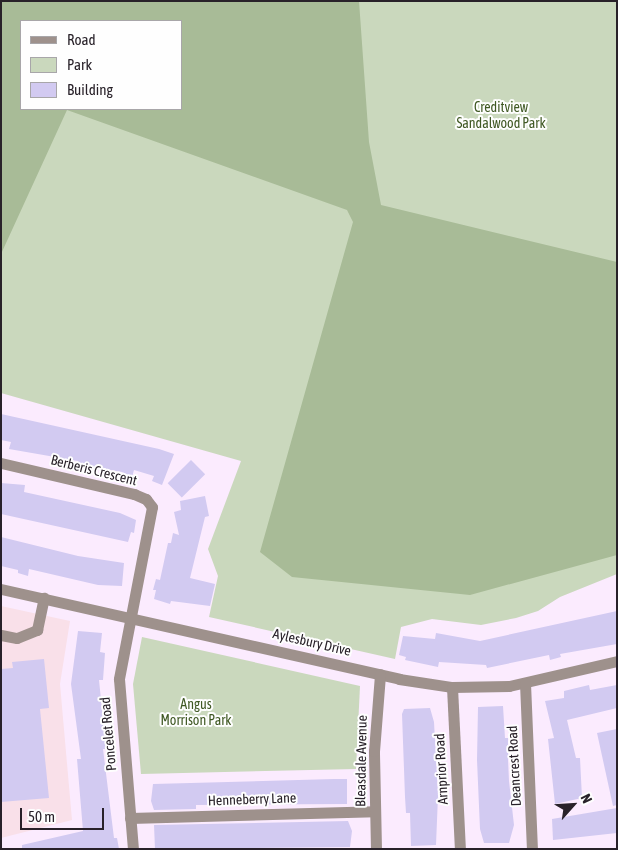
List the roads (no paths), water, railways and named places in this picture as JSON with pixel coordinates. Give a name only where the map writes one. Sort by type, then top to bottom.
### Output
[{"type":"street","name":"Berberis Crescent","points":[[1,463],[134,494],[149,502],[153,511],[130,617]]},
{"type":"street","name":"Aylesbury Drive","points":[[1,589],[380,674],[452,687],[525,683],[617,661]]},
{"type":"street","points":[[1,635],[17,638],[36,630],[44,598]]},
{"type":"street","name":"Poncelet Road","points":[[130,617],[118,679],[133,849]]},
{"type":"street","name":"Bleasdale Avenue","points":[[376,849],[374,751],[380,674]]},
{"type":"street","name":"Deancrest Road","points":[[525,683],[532,849]]},
{"type":"street","name":"Arnprior Road","points":[[452,687],[460,849]]},
{"type":"street","name":"Henneberry Lane","points":[[130,818],[375,811]]},
{"type":"park label","name":"Creditview Sandalwood Park","points":[[501,116]]},
{"type":"park label","name":"Angus Morrison Park","points":[[196,712]]}]
